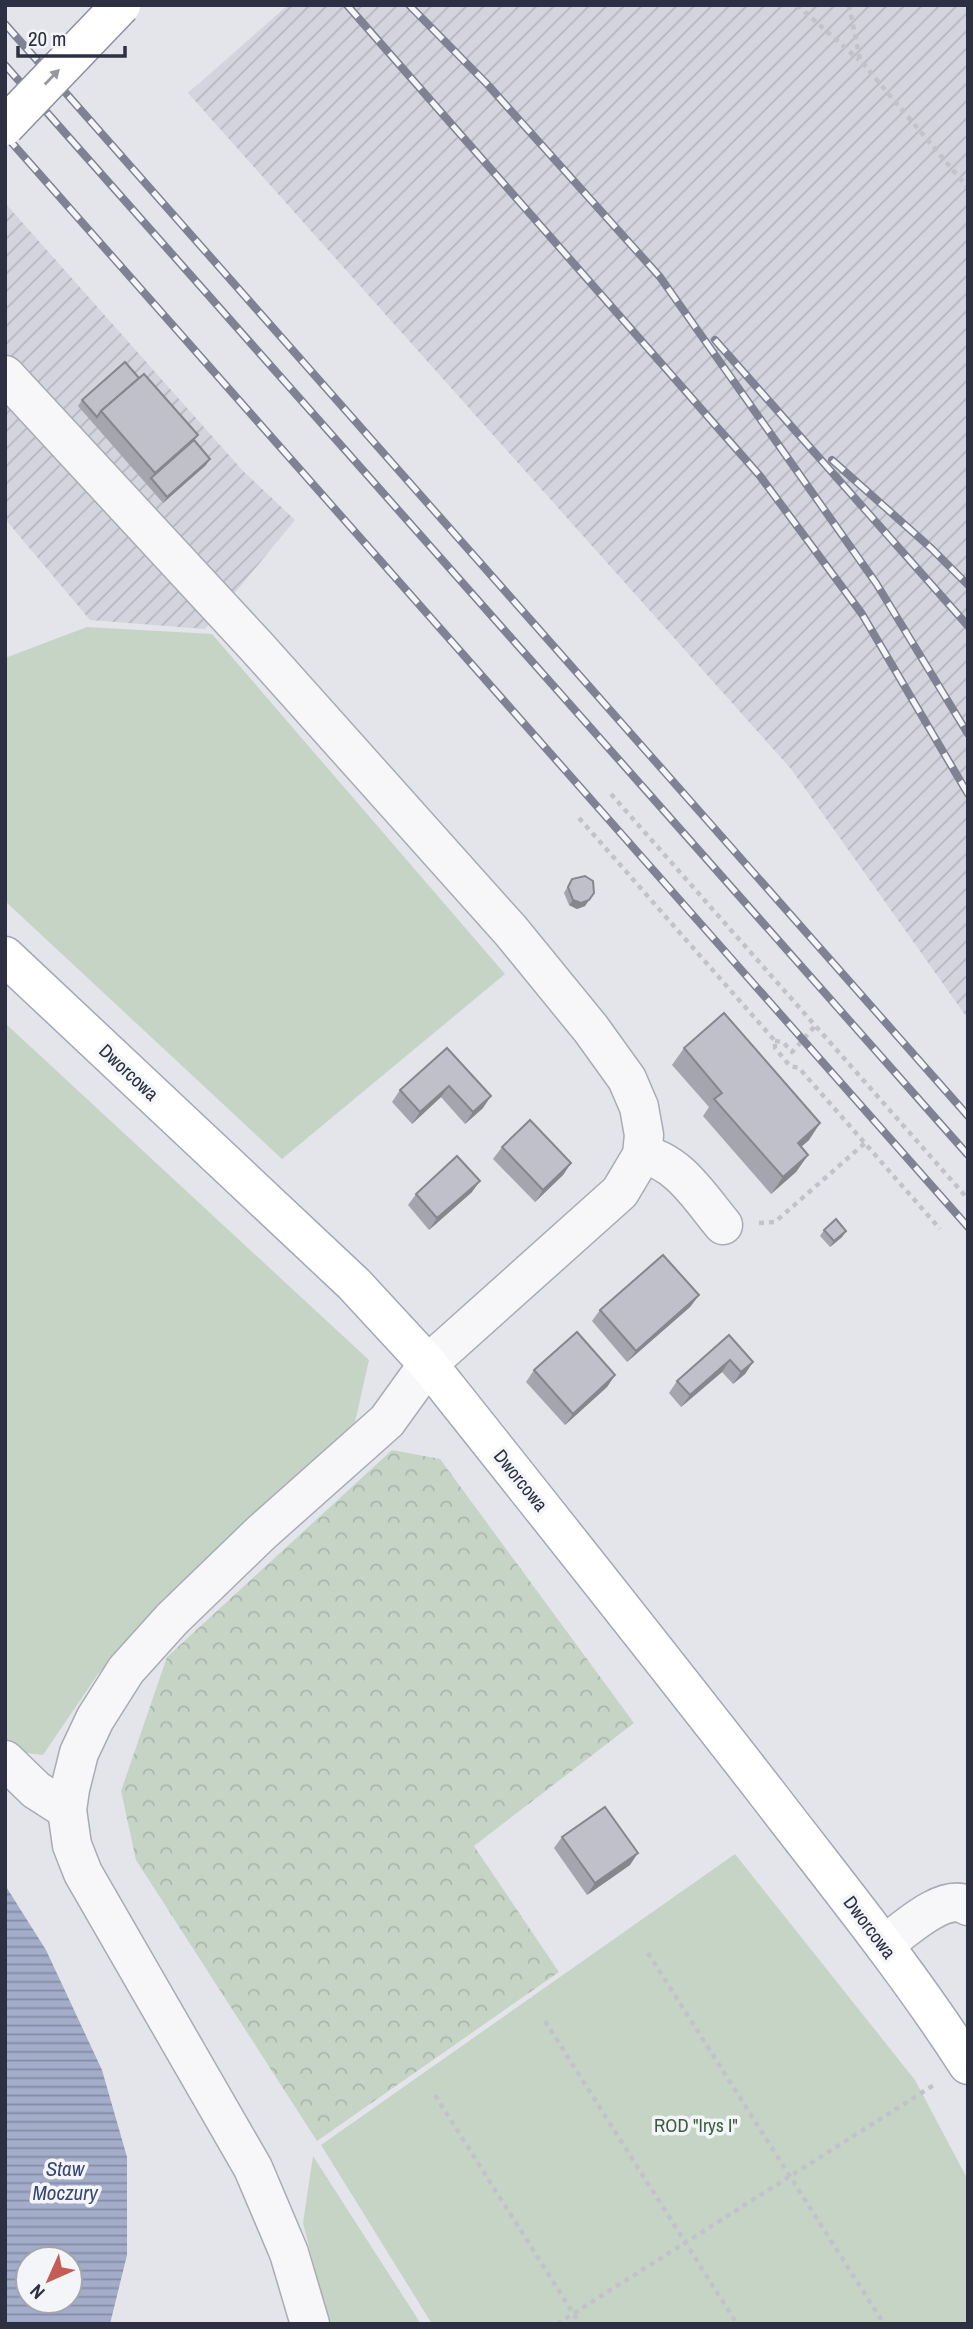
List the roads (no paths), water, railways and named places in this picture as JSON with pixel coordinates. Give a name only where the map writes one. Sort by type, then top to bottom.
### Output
[{"type":"main road","points":[[5,127],[121,5]]},
{"type":"main road","name":"Dworcowa","points":[[5,956],[354,1284],[428,1364],[654,1648],[884,1945],[955,2073]]},
{"type":"lane","points":[[5,375],[274,666],[511,931],[627,1079],[639,1107],[644,1135],[642,1155],[620,1192],[428,1364],[387,1421],[261,1533],[172,1619],[126,1670],[94,1719],[79,1753],[67,1810],[72,1845],[83,1873],[253,2168],[289,2253],[310,2324]]},
{"type":"lane","points":[[642,1155],[666,1163],[678,1173],[723,1225]]},
{"type":"lane","points":[[5,1760],[36,1790],[67,1810]]},
{"type":"lane","points":[[884,1945],[940,1905],[953,1901],[968,1906]]},
{"type":"water","name":"Staw Moczury","points":[[5,1885],[46,1950],[102,2070],[127,2157],[127,2255],[110,2324],[5,2324]]},
{"type":"railway","points":[[347,5],[760,476],[862,614],[968,794]]},
{"type":"railway","points":[[409,5],[487,84],[660,277],[876,583],[968,734]]},
{"type":"railway","points":[[5,24],[968,1116]]},
{"type":"railway","points":[[5,65],[968,1155]]},
{"type":"railway","points":[[5,135],[968,1227]]},
{"type":"railway","points":[[715,340],[968,626]]},
{"type":"railway","points":[[832,460],[932,549],[968,585]]},
{"type":"park label","name":"ROD \"Irys I\"","points":[[696,2125]]}]
